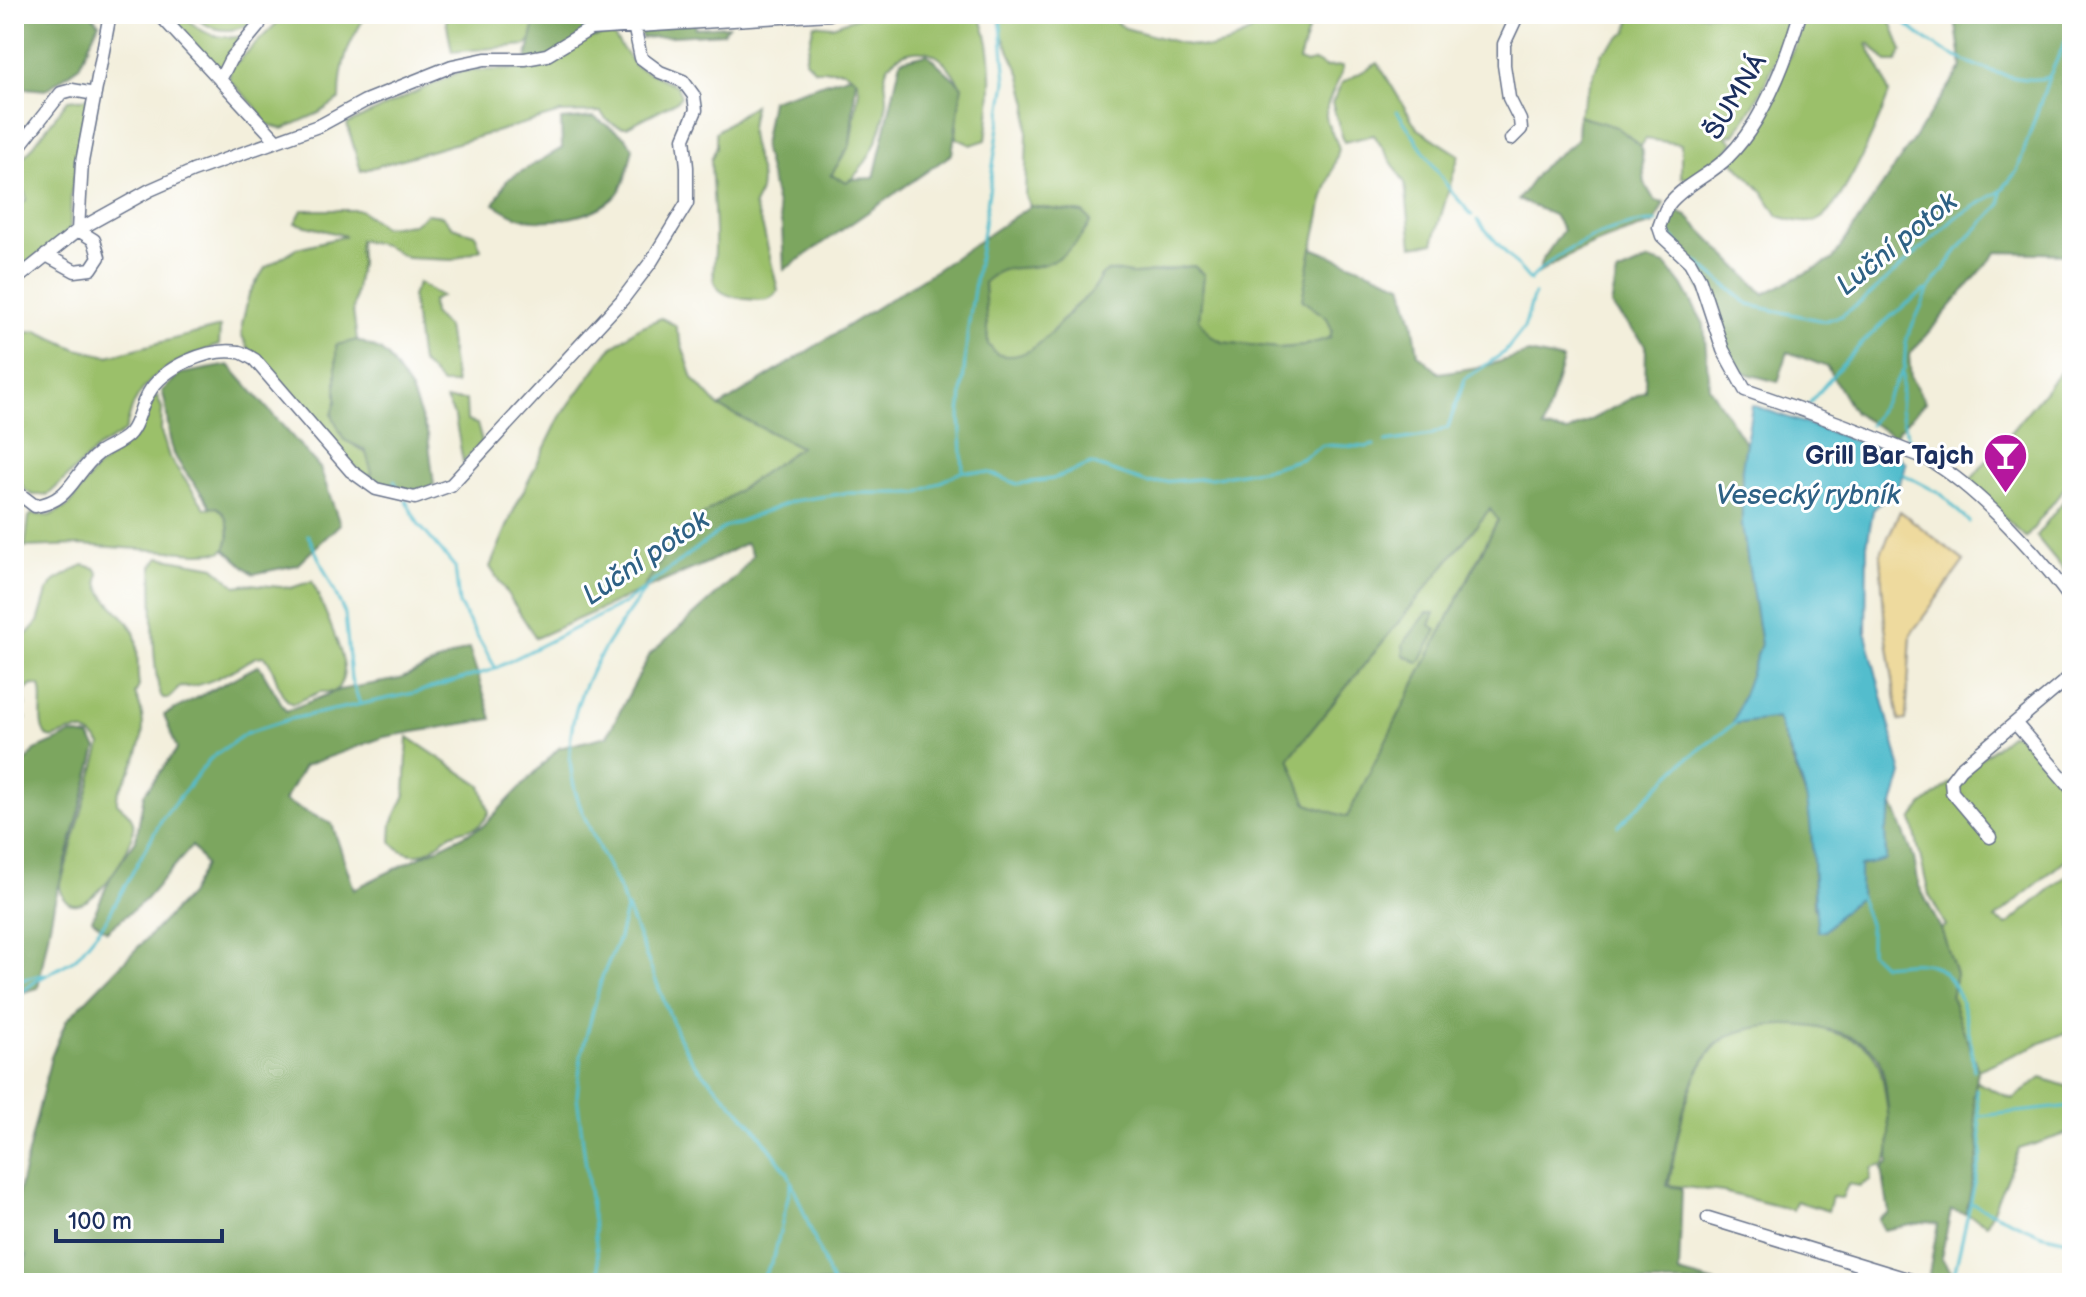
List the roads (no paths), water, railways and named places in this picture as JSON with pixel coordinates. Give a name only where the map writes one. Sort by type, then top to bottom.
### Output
[{"type":"street","points":[[78,230],[82,162],[110,14]]},
{"type":"street","points":[[159,14],[276,140]]},
{"type":"street","points":[[14,281],[99,216],[179,177],[321,125],[377,95],[452,66],[485,59],[525,59],[547,55],[590,29],[830,14]]},
{"type":"street","points":[[1511,139],[1521,129],[1509,98],[1504,44],[1518,14]]},
{"type":"street","name":"ŠUMNÁ","points":[[1800,14],[1771,91],[1750,127],[1727,157],[1668,205],[1659,227],[1662,236],[1690,262],[1700,280],[1723,350],[1745,390],[1852,427],[1946,470],[2027,547],[2072,601]]},
{"type":"street","points":[[220,80],[230,60],[259,25]]},
{"type":"street","points":[[14,487],[35,506],[57,500],[97,455],[128,436],[148,393],[169,371],[200,356],[219,352],[241,352],[255,360],[351,471],[376,489],[415,498],[451,485],[622,300],[651,262],[687,203],[684,138],[696,110],[694,96],[683,81],[660,72],[641,58],[634,25]]},
{"type":"street","points":[[14,153],[61,93],[72,90],[95,94]]},
{"type":"street","points":[[46,255],[75,271],[91,269],[99,257],[94,240],[78,230]]},
{"type":"street","points":[[1990,837],[1952,792],[1951,781],[1960,769],[2072,675]]},
{"type":"street","points":[[2016,724],[2072,789]]},
{"type":"street","points":[[1708,1218],[1920,1283]]},
{"type":"water","name":"Vesecký rybník","points":[[1752,405],[1899,456],[1906,463],[1899,485],[1873,510],[1867,545],[1866,634],[1902,774],[1885,832],[1886,860],[1860,866],[1860,897],[1825,931],[1818,931],[1806,796],[1777,718],[1733,724],[1761,644],[1742,525],[1742,469]]},
{"type":"waterway","points":[[963,471],[960,415],[968,328],[1006,81],[1000,14]]},
{"type":"waterway","points":[[1893,14],[1933,44],[1977,66],[2023,79],[2048,77]]},
{"type":"waterway","name":"Luční potok","points":[[1695,260],[1749,305],[1824,321],[1841,316],[1864,300],[1956,217],[2001,191],[2017,171],[2049,77],[2072,27]]},
{"type":"waterway","points":[[1397,111],[1450,190],[1472,215]]},
{"type":"waterway","points":[[1870,425],[1904,369],[1906,340],[1929,289],[1964,242],[2001,204],[2001,193]]},
{"type":"waterway","points":[[1477,220],[1529,279]]},
{"type":"waterway","name":"Luční potok","points":[[1530,280],[1556,258],[1589,239],[1624,227],[1657,222]]},
{"type":"waterway","name":"Luční potok","points":[[1667,231],[1681,246]]},
{"type":"waterway","points":[[1809,404],[1863,342],[1926,290]]},
{"type":"waterway","name":"Luční potok","points":[[1385,442],[1431,435],[1448,427],[1465,379],[1505,352],[1524,328],[1534,294]]},
{"type":"waterway","points":[[1903,373],[1900,410],[1909,439],[1907,448]]},
{"type":"waterway","name":"Luční potok","points":[[14,998],[36,981],[75,959],[105,922],[162,819],[210,759],[246,733],[290,719],[414,693],[492,670],[625,603],[725,527],[793,501],[847,493],[918,493],[963,471],[990,473],[1017,484],[1053,479],[1091,464],[1148,483],[1211,478],[1271,468],[1301,459],[1323,445],[1374,445]]},
{"type":"waterway","points":[[1901,473],[1941,494],[1969,522]]},
{"type":"waterway","points":[[394,481],[400,491]]},
{"type":"waterway","points":[[406,501],[419,525],[455,567],[459,604],[495,667]]},
{"type":"waterway","points":[[308,535],[345,614],[351,679],[360,704]]},
{"type":"waterway","points":[[601,1283],[577,1096],[581,1056],[602,977],[619,938],[626,910],[622,895],[580,806],[572,775],[570,746],[582,691],[610,640],[644,591]]},
{"type":"waterway","points":[[1618,826],[1683,762],[1735,723]]},
{"type":"waterway","points":[[1858,895],[1870,926],[1870,952],[1883,965],[1928,964],[1944,973],[1952,984],[1964,1012],[1974,1070]]},
{"type":"waterway","points":[[627,908],[678,1036],[693,1062],[755,1128],[788,1173],[832,1283]]},
{"type":"waterway","points":[[14,982],[45,974]]},
{"type":"waterway","points":[[1952,1283],[1982,1153],[1976,1089]]},
{"type":"waterway","points":[[1980,1116],[2072,1106]]},
{"type":"waterway","points":[[760,1283],[774,1257],[791,1184]]},
{"type":"waterway","points":[[1971,1203],[2041,1234],[2072,1241]]},
{"type":"place","name":"Grill Bar Tajch","points":[[2005,495]]}]
